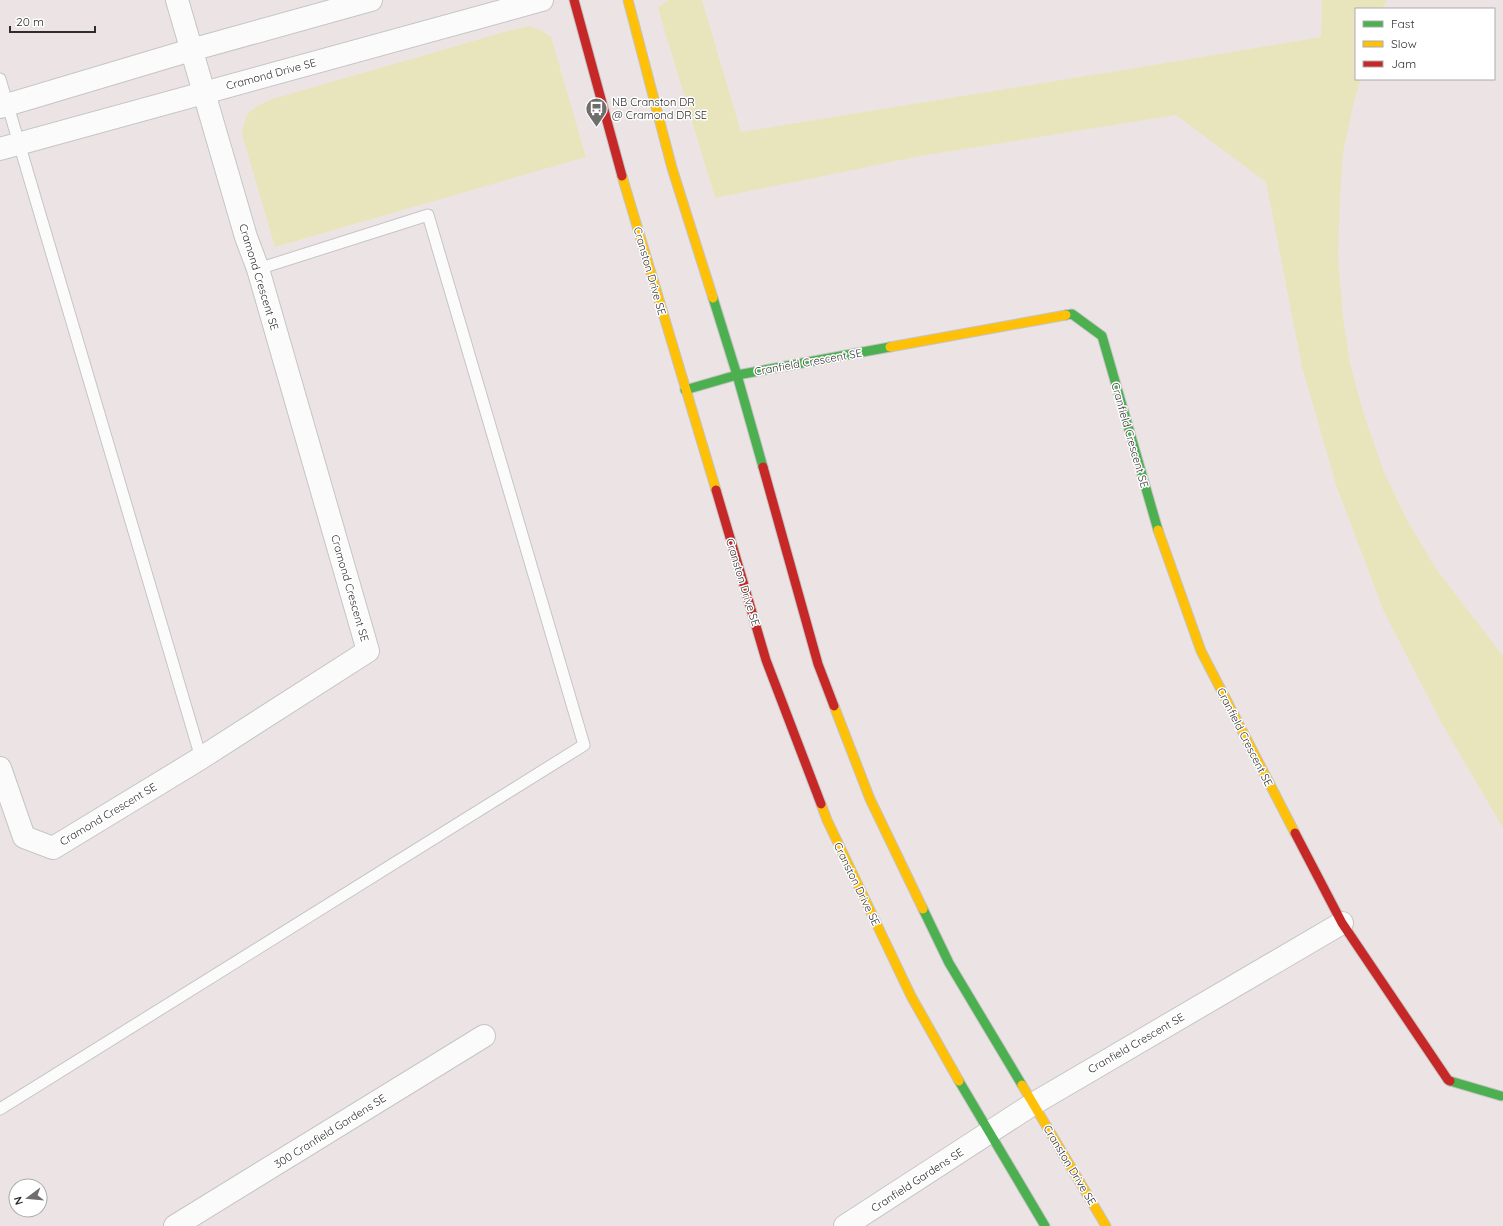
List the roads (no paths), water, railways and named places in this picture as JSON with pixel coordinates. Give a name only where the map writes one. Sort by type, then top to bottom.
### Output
[{"type":"street","name":"Cramond Crescent SE","points":[[0,768],[24,837],[53,848],[201,758],[368,651],[258,269],[246,237],[177,0]]},
{"type":"street","points":[[4,106],[191,50],[371,0]]},
{"type":"street","name":"Cramond Drive SE","points":[[10,146],[542,0]]},
{"type":"street","name":"Cranston Drive SE","points":[[574,0],[627,192],[766,660],[827,820],[911,996],[989,1133],[1045,1226]]},
{"type":"street","name":"Cranston Drive SE","points":[[628,0],[672,168],[737,375],[818,664],[870,799],[949,963],[1106,1226]]},
{"type":"street","name":"Cranfield Crescent SE","points":[[685,390],[737,375],[1072,314],[1102,336],[1153,516],[1202,652],[1342,923],[1448,1080],[1501,1096]]},
{"type":"street","name":"Cranfield Crescent SE","points":[[1033,1104],[1342,923]]},
{"type":"street","name":"300 Cranfield Gardens SE","points":[[175,1226],[484,1036]]},
{"type":"street","points":[[989,1133],[1033,1104]]},
{"type":"street","name":"Cranfield Gardens SE","points":[[845,1226],[989,1133]]},
{"type":"lane","points":[[0,79],[10,146],[201,758]]},
{"type":"lane","points":[[0,1109],[584,745],[428,215],[258,269]]},
{"type":"place","name":"NB Cranston DR @ Cramond DR SE","points":[[597,128]]}]
